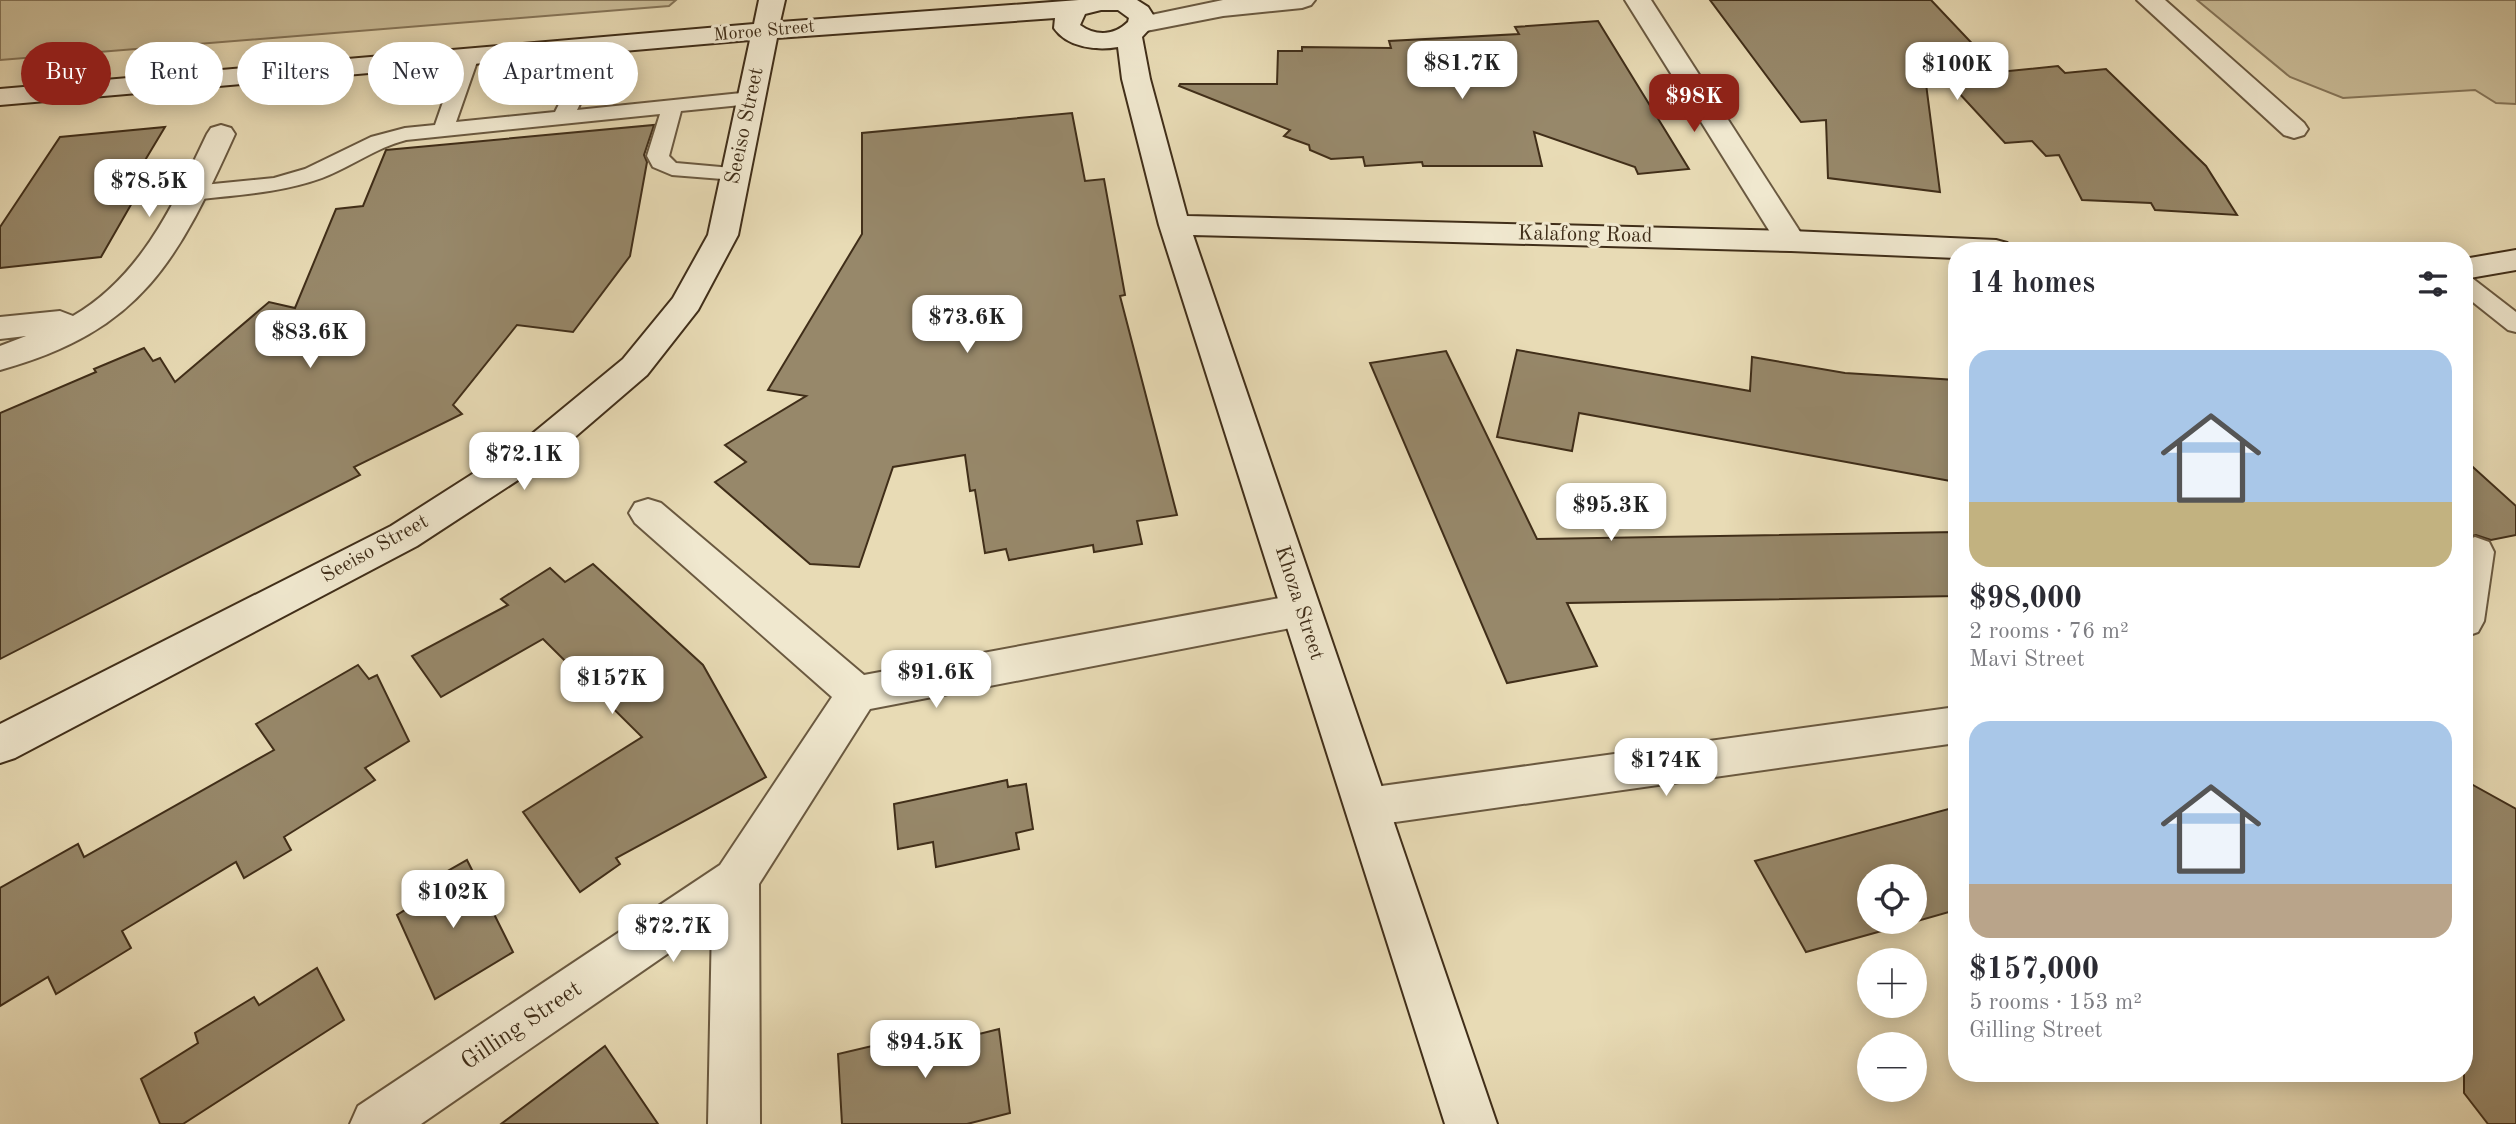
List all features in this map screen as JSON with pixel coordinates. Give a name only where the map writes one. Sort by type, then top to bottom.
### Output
[{"type":"street","points":[[1081,27],[1119,39],[1134,22],[1223,8],[1302,0]]},
{"type":"street","points":[[1638,0],[1791,241]]},
{"type":"street","points":[[2150,0],[2294,128]]},
{"type":"street","points":[[1081,27],[1100,2],[1113,2],[1134,22]]},
{"type":"street","name":"Moroe Street","points":[[617,42],[769,16],[983,14],[1081,27]]},
{"type":"street","name":"Seeiso Street","points":[[0,745],[404,536],[534,452],[635,367],[687,303],[723,234],[769,16]]},
{"type":"street","name":"Khoza Street","points":[[1134,22],[1136,79],[1174,225],[1471,1124]]},
{"type":"street","points":[[1081,27],[1136,79]]},
{"type":"street","name":"Moroe Street","points":[[0,96],[478,56]]},
{"type":"street","points":[[0,359],[94,318],[132,285],[156,256],[181,218],[221,134]]},
{"type":"street","name":"Kalafong Road","points":[[1174,225],[1791,241],[1948,248]]},
{"type":"street","points":[[2473,267],[2516,260]]},
{"type":"street","points":[[0,328],[94,318]]},
{"type":"street","points":[[648,513],[858,694],[1301,610]]},
{"type":"street","points":[[2473,565],[2475,552]]},
{"type":"street","name":"Gilling Street","points":[[376,1124],[736,880],[858,694]]},
{"type":"street","points":[[1367,807],[1948,726]]},
{"type":"street","points":[[734,1124],[736,880]]},
{"type":"lane","points":[[444,128],[469,57]]},
{"type":"lane","points":[[193,193],[275,184],[313,174],[379,141],[444,128],[751,98]]},
{"type":"lane","points":[[564,115],[569,105]]},
{"type":"lane","points":[[673,105],[658,156],[660,163],[672,169],[735,174]]},
{"type":"lane","points":[[2473,290],[2516,324]]},
{"type":"shaded area","points":[[0,0],[676,0],[669,6],[223,42],[125,42],[125,50],[111,51],[111,42],[21,42],[21,58],[0,60]]},
{"type":"shaded area","points":[[2197,0],[2516,0],[2516,104],[2496,103],[2475,90],[2343,98],[2290,77]]},
{"type":"building","points":[[1710,0],[1931,0],[1999,72],[2058,66],[2065,73],[2106,69],[2206,166],[2237,215],[2155,210],[2151,203],[2082,200],[2059,155],[2046,156],[2032,141],[2005,143],[1922,53],[1940,192],[1828,178],[1826,120],[1801,122]]},
{"type":"building","points":[[1598,21],[1689,169],[1638,174],[1635,167],[1534,132],[1542,166],[1423,166],[1422,162],[1365,166],[1363,157],[1331,159],[1310,150],[1309,145],[1284,136],[1290,130],[1179,86],[1277,84],[1278,51],[1302,51],[1302,47],[1391,48],[1389,41],[1519,34],[1515,27]]},
{"type":"building","points":[[1072,113],[1085,181],[1104,179],[1125,295],[1120,296],[1177,515],[1137,521],[1142,544],[1094,552],[1093,545],[1009,560],[1006,549],[985,553],[975,490],[970,491],[965,455],[893,467],[859,567],[810,564],[715,482],[746,462],[725,445],[806,396],[768,390],[862,234],[862,133]]},
{"type":"building","points":[[654,125],[644,155],[647,162],[630,256],[573,332],[517,325],[453,405],[462,414],[354,467],[360,475],[0,659],[0,413],[96,372],[94,369],[144,348],[153,361],[160,358],[175,382],[269,302],[295,308],[336,209],[363,206],[386,150]]},
{"type":"building","points":[[165,127],[123,197],[136,196],[101,257],[0,268],[0,227],[60,137]]},
{"type":"building","points":[[1517,350],[1750,391],[1752,357],[1845,373],[1948,379],[1948,481],[1579,413],[1572,451],[1497,437]]},
{"type":"building","points":[[1446,351],[1537,539],[1948,532],[1948,596],[1567,603],[1597,666],[1507,683],[1370,363]]},
{"type":"building","points":[[2473,467],[2516,506],[2516,535],[2491,540],[2473,536]]},
{"type":"building","points":[[593,564],[703,665],[766,777],[616,858],[620,864],[580,892],[523,812],[642,737],[543,639],[441,697],[412,656],[508,605],[501,599],[550,568],[565,582]]},
{"type":"building","points":[[358,665],[369,679],[377,675],[409,741],[365,768],[375,780],[284,837],[291,850],[244,878],[236,862],[122,931],[131,948],[56,994],[48,977],[0,1006],[0,888],[78,844],[84,857],[274,750],[256,724]]},
{"type":"building","points":[[1007,780],[1008,787],[1026,784],[1033,829],[1016,833],[1019,849],[936,867],[933,842],[898,849],[894,804]]},
{"type":"building","points":[[2473,785],[2516,809],[2516,1124],[2488,1124],[2464,1093],[2464,1082],[2473,1082]]},
{"type":"building","points":[[1948,809],[1948,912],[1927,918],[1927,864],[1857,864],[1857,934],[1871,934],[1806,952],[1755,861]]},
{"type":"building","points":[[467,860],[513,952],[435,999],[397,915],[416,903],[411,892]]},
{"type":"building","points":[[317,968],[344,1020],[183,1124],[160,1124],[141,1079],[198,1043],[195,1033],[254,997],[259,1005]]},
{"type":"building","points":[[966,1024],[967,1037],[999,1029],[1010,1113],[967,1124],[842,1124],[838,1054]]},
{"type":"building","points":[[605,1046],[658,1124],[501,1124]]}]
